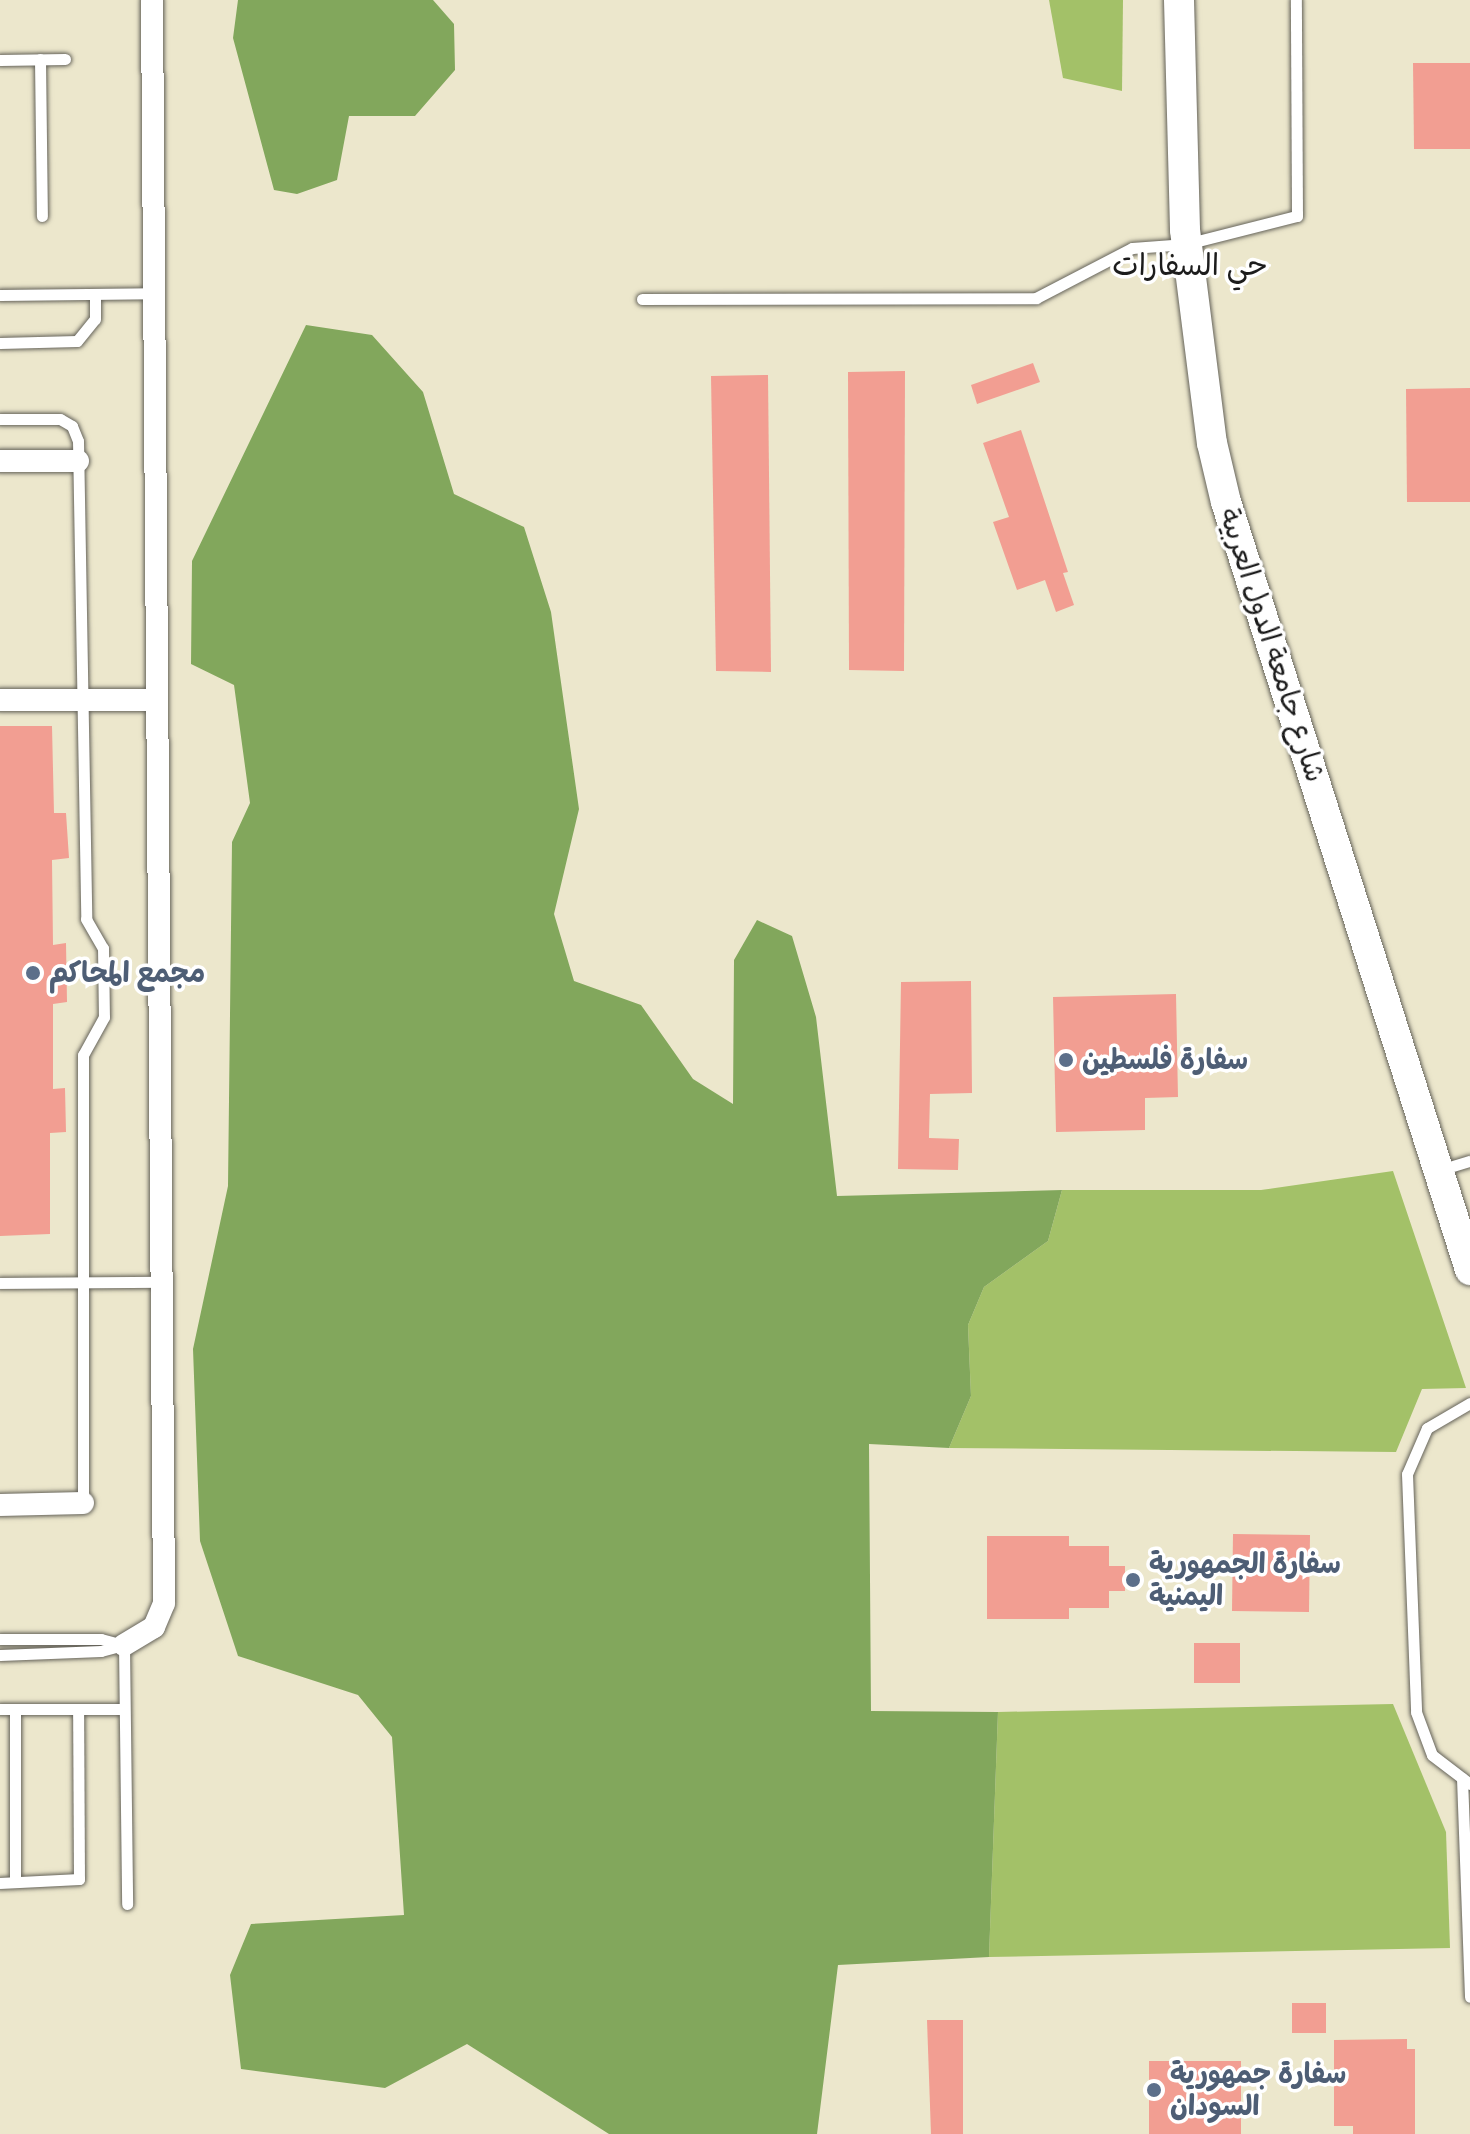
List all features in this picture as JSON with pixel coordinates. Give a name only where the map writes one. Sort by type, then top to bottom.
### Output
[{"type":"street","points":[[124,1645],[154,1627],[164,1603],[159,1282],[152,0]]},
{"type":"street","name":"شارع جامعة الدول العربية","points":[[1179,0],[1186,244],[1199,367],[1226,502],[1470,1270]]},
{"type":"street","points":[[0,461],[78,461]]},
{"type":"street","points":[[0,700],[155,700]]},
{"type":"street","points":[[0,1505],[83,1503]]},
{"type":"lane","points":[[642,299],[1036,298],[1132,248],[1186,244],[1297,216],[1296,0]]},
{"type":"lane","points":[[40,59],[42,216]]},
{"type":"lane","points":[[0,60],[65,59]]},
{"type":"lane","points":[[0,295],[153,293]]},
{"type":"lane","points":[[0,343],[77,341],[95,319],[95,294]]},
{"type":"lane","points":[[0,419],[60,419],[72,426],[78,461],[79,700],[86,919],[103,948],[104,1017],[83,1055],[83,1503]]},
{"type":"lane","points":[[1438,1171],[1470,1161]]},
{"type":"lane","points":[[0,1283],[159,1282]]},
{"type":"lane","points":[[1470,1403],[1427,1428],[1407,1474],[1416,1712],[1432,1755],[1466,1781],[1470,1997]]},
{"type":"lane","points":[[0,1639],[101,1639],[124,1645]]},
{"type":"lane","points":[[0,1655],[89,1652],[124,1645]]},
{"type":"lane","points":[[124,1645],[127,1904]]},
{"type":"lane","points":[[0,1709],[123,1709]]},
{"type":"lane","points":[[15,1709],[15,1882]]},
{"type":"lane","points":[[0,1883],[79,1879],[78,1709]]},
{"type":"green space","points":[[238,0],[433,0],[454,24],[455,70],[415,116],[349,116],[337,180],[297,194],[274,190],[233,38]]},
{"type":"green space","points":[[1049,0],[1123,0],[1122,91],[1063,78]]},
{"type":"green space","points":[[306,325],[372,335],[423,392],[454,494],[524,527],[551,612],[579,809],[554,914],[574,981],[641,1005],[693,1079],[733,1104],[734,960],[757,920],[792,936],[816,1017],[837,1196],[1062,1190],[1048,1241],[984,1287],[968,1325],[971,1396],[949,1448],[869,1444],[871,1711],[998,1712],[989,1957],[838,1965],[817,2134],[609,2134],[467,2044],[385,2088],[241,2069],[230,1975],[251,1924],[404,1915],[392,1737],[358,1695],[238,1656],[200,1541],[193,1349],[228,1186],[232,842],[250,803],[234,685],[191,664],[192,561]]},
{"type":"green space","points":[[1393,1171],[1466,1388],[1422,1389],[1396,1452],[949,1448],[971,1396],[968,1325],[984,1287],[1048,1241],[1062,1190],[1261,1190]]},
{"type":"green space","points":[[1393,1704],[1446,1832],[1450,1948],[989,1957],[998,1712]]},
{"type":"building","points":[[1413,63],[1470,63],[1470,149],[1414,149]]},
{"type":"building","points":[[1033,363],[1040,382],[977,404],[971,385]]},
{"type":"building","points":[[905,371],[904,671],[849,670],[848,372]]},
{"type":"building","points":[[768,375],[771,672],[716,671],[711,376]]},
{"type":"building","points":[[1470,388],[1470,502],[1407,502],[1406,389]]},
{"type":"building","points":[[1021,430],[1068,572],[1063,573],[1074,605],[1056,612],[1045,580],[1017,590],[993,522],[1009,517],[983,443]]},
{"type":"building","name":"مجمع المحاكم","points":[[0,726],[52,726],[54,813],[66,813],[69,858],[52,860],[53,945],[66,943],[67,1002],[53,1004],[53,1089],[65,1088],[66,1132],[50,1133],[50,1234],[0,1236]]},
{"type":"building","points":[[971,981],[972,1093],[930,1094],[929,1138],[959,1139],[958,1170],[898,1169],[901,982]]},
{"type":"building","points":[[1176,994],[1178,1097],[1145,1098],[1145,1130],[1056,1132],[1053,997]]},
{"type":"building","points":[[1233,1534],[1310,1535],[1309,1612],[1232,1611]]},
{"type":"building","points":[[987,1536],[1069,1536],[1069,1546],[1109,1546],[1109,1566],[1125,1566],[1125,1591],[1109,1591],[1109,1608],[1069,1608],[1069,1619],[987,1619]]},
{"type":"building","points":[[1194,1643],[1240,1643],[1240,1683],[1194,1683]]},
{"type":"building","points":[[1292,2003],[1326,2003],[1326,2033],[1292,2033]]},
{"type":"building","points":[[927,2020],[963,2020],[963,2134],[931,2134]]},
{"type":"building","points":[[1407,2039],[1407,2049],[1415,2049],[1415,2134],[1353,2134],[1353,2126],[1334,2126],[1334,2040]]},
{"type":"building","points":[[1149,2061],[1241,2061],[1241,2134],[1149,2134]]},
{"type":"place","name":"مجمع المحاكم","points":[[33,973]]},
{"type":"place","name":"سفارة فلسطين","points":[[1066,1060]]},
{"type":"place","name":"سفارة الجمهورية اليمنية","points":[[1133,1580]]},
{"type":"place","name":"سفارة جمهورية السودان","points":[[1154,2090]]},
{"type":"district","name":"حي السفارات","points":[[1190,265]]}]
